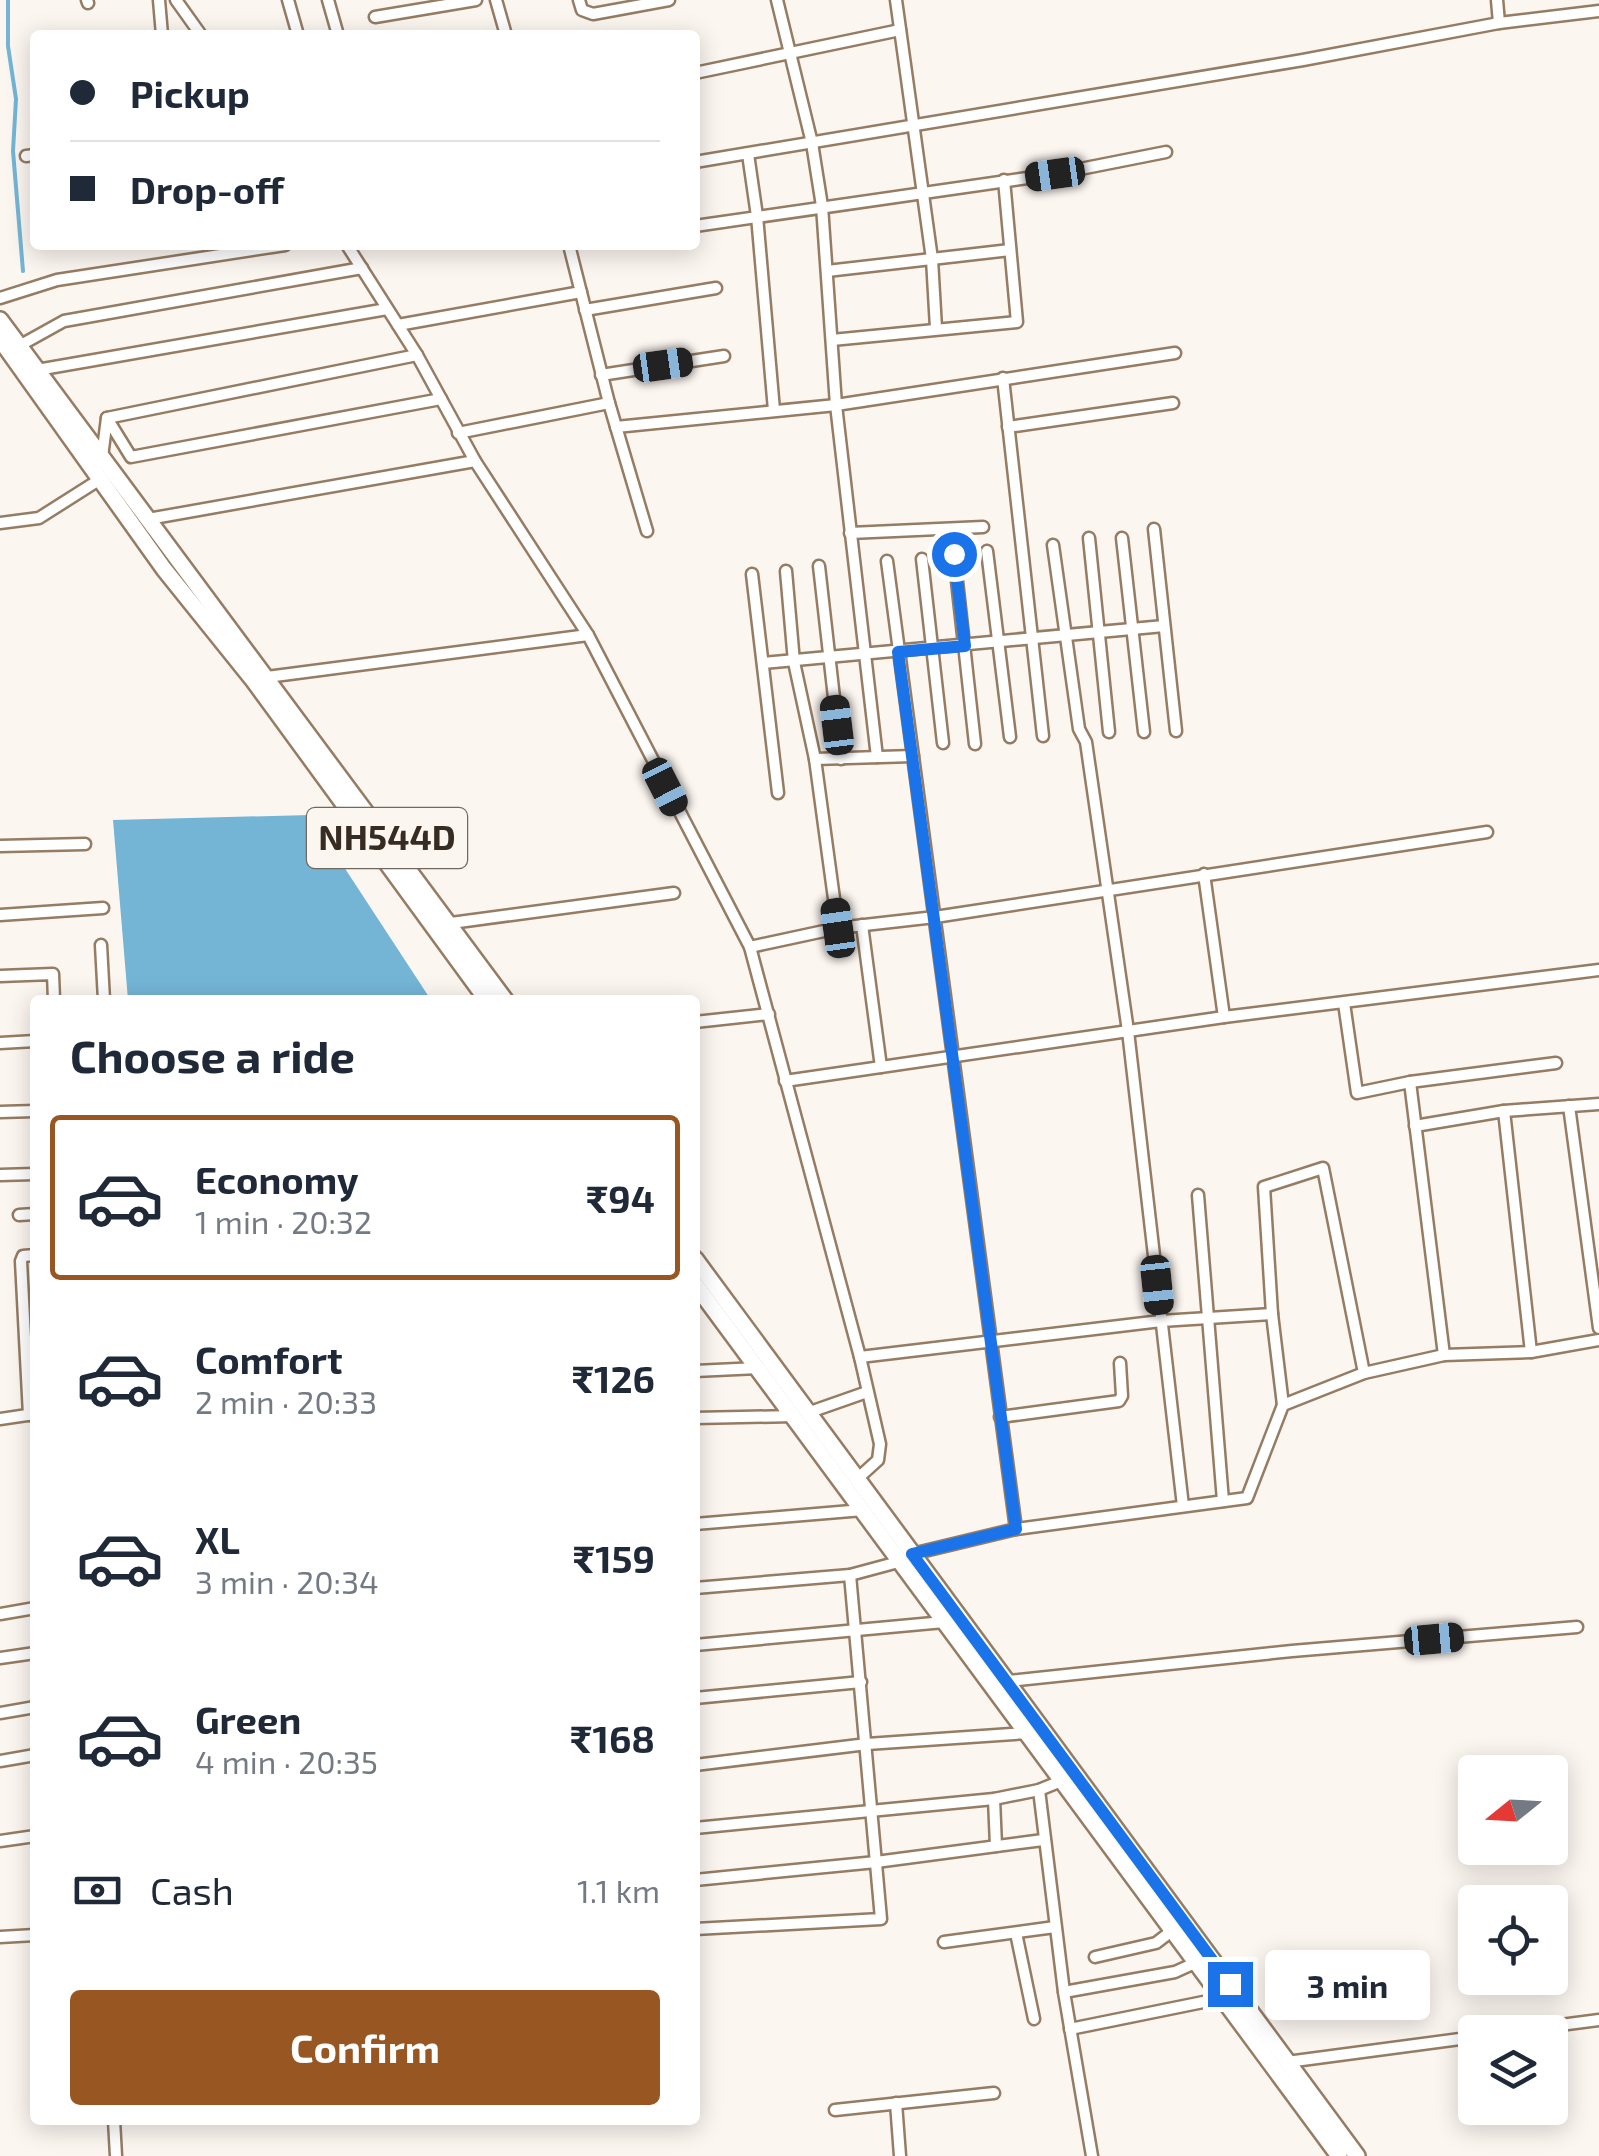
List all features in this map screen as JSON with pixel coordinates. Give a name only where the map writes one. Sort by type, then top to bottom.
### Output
[{"type":"highway","name":"NH544D","points":[[0,320],[501,995]]},
{"type":"highway","name":"NH544D","points":[[0,338],[164,569],[254,681],[483,995]]},
{"type":"highway","points":[[700,1266],[864,1510],[1009,1681],[1357,2156]]},
{"type":"highway","points":[[700,1303],[857,1479],[944,1622],[1338,2156]]},
{"type":"street","points":[[159,0],[162,30]]},
{"type":"street","points":[[176,0],[197,30]]},
{"type":"street","points":[[288,0],[297,30]]},
{"type":"street","points":[[328,0],[337,30]]},
{"type":"street","points":[[375,17],[476,0]]},
{"type":"street","points":[[496,0],[505,30]]},
{"type":"street","points":[[579,0],[582,10],[593,14],[669,0]]},
{"type":"street","points":[[777,0],[812,144],[822,206],[836,405],[877,757]]},
{"type":"street","points":[[896,0],[932,259],[936,328]]},
{"type":"street","points":[[1497,0],[1499,23]]},
{"type":"street","points":[[700,161],[1303,60],[1499,23],[1599,11]]},
{"type":"street","points":[[700,72],[900,30]]},
{"type":"street","points":[[700,225],[1166,152]]},
{"type":"street","points":[[748,154],[774,410]]},
{"type":"street","points":[[832,340],[1017,322],[1004,180]]},
{"type":"street","points":[[189,250],[190,259]]},
{"type":"street","points":[[0,298],[58,280],[252,250]]},
{"type":"street","points":[[350,250],[418,355],[474,461],[588,636],[750,948],[860,1357],[880,1453],[878,1460],[857,1479]]},
{"type":"street","points":[[574,250],[601,375],[647,531]]},
{"type":"street","points":[[826,271],[1010,250]]},
{"type":"street","points":[[19,346],[64,321],[362,268]]},
{"type":"street","points":[[585,310],[716,288]]},
{"type":"street","points":[[398,325],[581,292]]},
{"type":"street","points":[[37,370],[387,309]]},
{"type":"street","points":[[616,428],[836,405],[1176,353]]},
{"type":"street","points":[[107,418],[418,355]]},
{"type":"street","points":[[601,375],[724,356]]},
{"type":"street","points":[[1003,378],[1044,736]]},
{"type":"street","points":[[107,418],[130,457],[442,399]]},
{"type":"street","points":[[458,434],[609,403]]},
{"type":"street","points":[[1008,426],[1173,403]]},
{"type":"street","points":[[102,458],[107,418]]},
{"type":"street","points":[[148,519],[474,461]]},
{"type":"street","points":[[0,523],[39,518],[102,478]]},
{"type":"street","points":[[850,533],[982,526]]},
{"type":"street","points":[[1154,529],[1176,730]]},
{"type":"street","points":[[1089,538],[1109,732]]},
{"type":"street","points":[[1122,538],[1144,732]]},
{"type":"street","points":[[1053,544],[1128,1031],[1183,1506]]},
{"type":"street","points":[[987,551],[1010,737]]},
{"type":"street","points":[[954,554],[976,744]]},
{"type":"street","points":[[922,558],[943,744]]},
{"type":"street","points":[[887,561],[1016,1529]]},
{"type":"street","points":[[820,566],[841,758]]},
{"type":"street","points":[[786,571],[794,662],[814,760],[838,928]]},
{"type":"street","points":[[752,574],[778,793]]},
{"type":"street","points":[[763,662],[864,656],[1164,626]]},
{"type":"street","points":[[268,677],[588,636]]},
{"type":"street","points":[[814,760],[913,756]]},
{"type":"street","points":[[750,948],[838,928],[935,917],[1487,832]]},
{"type":"street","points":[[0,846],[86,844]]},
{"type":"street","points":[[1204,874],[1224,1017]]},
{"type":"street","points":[[451,924],[674,893]]},
{"type":"street","points":[[0,915],[102,908]]},
{"type":"street","points":[[862,925],[881,1067]]},
{"type":"street","points":[[100,944],[104,995]]},
{"type":"street","points":[[785,1081],[1224,1017],[1599,970]]},
{"type":"street","points":[[0,976],[53,974],[54,995]]},
{"type":"street","points":[[1344,1003],[1357,1093],[1556,1063]]},
{"type":"street","points":[[700,1021],[768,1014]]},
{"type":"street","points":[[0,1043],[30,1041]]},
{"type":"street","points":[[1410,1082],[1444,1355]]},
{"type":"street","points":[[1415,1126],[1504,1111],[1599,1104]]},
{"type":"street","points":[[1569,1106],[1599,1328]]},
{"type":"street","points":[[0,1112],[30,1111]]},
{"type":"street","points":[[1504,1111],[1532,1352]]},
{"type":"street","points":[[700,1588],[850,1575],[1016,1529],[1247,1498],[1283,1405],[1272,1314],[1264,1187],[1323,1168],[1364,1373]]},
{"type":"street","points":[[0,1176],[30,1174]]},
{"type":"street","points":[[1198,1195],[1223,1500]]},
{"type":"street","points":[[19,1214],[30,1214]]},
{"type":"street","points":[[30,1255],[22,1256],[21,1261],[30,1386]]},
{"type":"street","points":[[860,1357],[1161,1321],[1272,1314]]},
{"type":"street","points":[[1283,1405],[1364,1373],[1444,1355],[1532,1352],[1599,1340]]},
{"type":"street","points":[[1000,1417],[1119,1401],[1120,1363]]},
{"type":"street","points":[[700,1371],[758,1368]]},
{"type":"street","points":[[700,1418],[802,1414],[867,1392]]},
{"type":"street","points":[[0,1419],[30,1414]]},
{"type":"street","points":[[700,1524],[864,1510]]},
{"type":"street","points":[[700,1930],[881,1919],[850,1575]]},
{"type":"street","points":[[0,1614],[30,1609]]},
{"type":"street","points":[[700,1645],[944,1622]]},
{"type":"street","points":[[1009,1681],[1576,1626]]},
{"type":"street","points":[[0,1658],[30,1655]]},
{"type":"street","points":[[700,1698],[861,1682]]},
{"type":"street","points":[[0,1713],[30,1709]]},
{"type":"street","points":[[700,1764],[867,1744],[1029,1733]]},
{"type":"street","points":[[0,1761],[30,1756]]},
{"type":"street","points":[[700,1827],[994,1799],[1061,1781]]},
{"type":"street","points":[[1039,1790],[1064,1992],[1092,2156]]},
{"type":"street","points":[[994,1799],[996,1846]]},
{"type":"street","points":[[0,1842],[30,1837]]},
{"type":"street","points":[[700,1880],[1044,1840]]},
{"type":"street","points":[[944,1942],[1055,1928]]},
{"type":"street","points":[[1096,1957],[1156,1944],[1174,1930]]},
{"type":"street","points":[[1016,1932],[1034,2019]]},
{"type":"street","points":[[0,1936],[30,1934]]},
{"type":"street","points":[[1064,1992],[1174,1972],[1197,1962]]},
{"type":"street","points":[[1070,2030],[1223,1998]]},
{"type":"street","points":[[1568,2024],[1599,2020]]},
{"type":"street","points":[[1287,2062],[1458,2039]]},
{"type":"street","points":[[835,2110],[994,2092]]},
{"type":"street","points":[[896,2103],[900,2156]]},
{"type":"street","points":[[114,2125],[116,2156]]},
{"type":"water","points":[[310,815],[428,995],[128,995],[113,820]]},
{"type":"waterway","points":[[8,0],[8,46],[16,99],[13,151],[23,271]]},
{"type":"route","points":[[954,554],[965,646],[898,652],[1016,1529],[912,1554],[1230,1984]]}]
